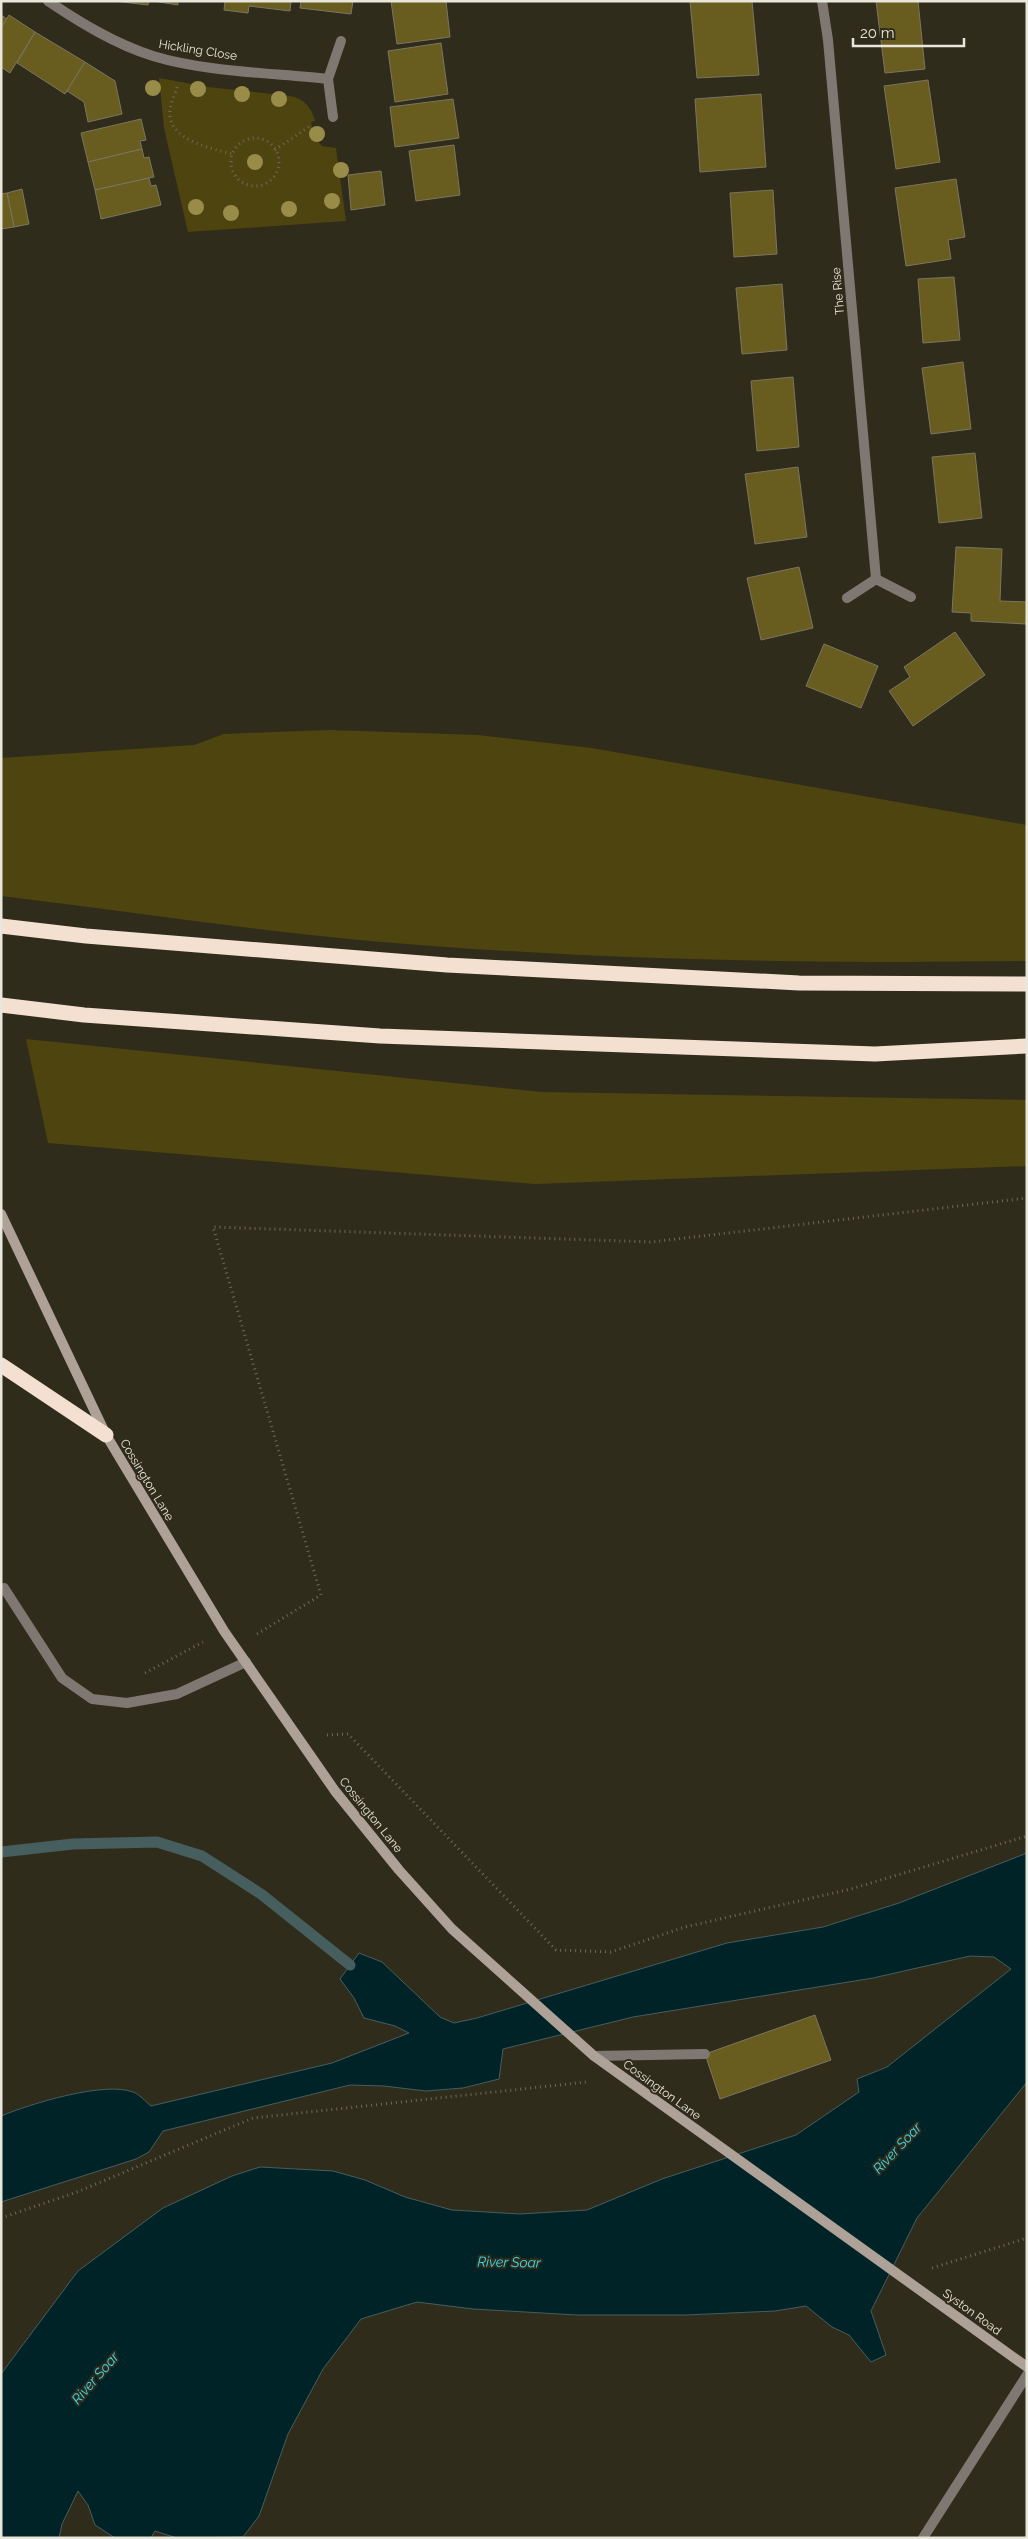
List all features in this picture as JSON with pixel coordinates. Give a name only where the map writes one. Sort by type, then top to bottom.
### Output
[{"type":"highway","points":[[1,926],[86,936],[447,965],[779,982],[1027,984]]},
{"type":"highway","points":[[1,1005],[84,1015],[380,1036],[875,1054],[1027,1046]]},
{"type":"highway","points":[[1,1365],[106,1435]]},
{"type":"street","name":"Hickling Close","points":[[48,1],[109,38],[154,56],[185,63],[328,79]]},
{"type":"street","name":"The Rise","points":[[822,1],[828,40],[876,579]]},
{"type":"street","points":[[333,117],[328,79],[341,41]]},
{"type":"street","points":[[847,598],[876,579],[911,597]]},
{"type":"street","name":"Cossington Lane","points":[[1,1214],[106,1435],[224,1631],[335,1791],[399,1870],[452,1929],[594,2056],[718,2147],[903,2277]]},
{"type":"street","points":[[4,1588],[62,1678],[92,1699],[127,1703],[177,1694],[246,1662]]},
{"type":"street","points":[[594,2056],[705,2054]]},
{"type":"street","name":"Syston Road","points":[[903,2277],[1027,2367]]},
{"type":"street","points":[[923,2538],[1027,2375]]},
{"type":"path","points":[[185,63],[170,110],[174,128],[186,137],[232,154]]},
{"type":"path","points":[[275,150],[314,123]]},
{"type":"path","points":[[252,138],[265,141],[275,150],[279,163],[270,181],[257,186],[244,184],[231,168],[232,154],[240,143],[252,138]]},
{"type":"path","points":[[236,1648],[320,1595],[213,1227],[652,1242],[1027,1198]]},
{"type":"path","points":[[139,1675],[224,1631]]},
{"type":"path","points":[[297,1738],[348,1734],[556,1950],[611,1952],[685,1927],[851,1888],[1027,1836]]},
{"type":"path","points":[[1,2218],[77,2192],[253,2118],[624,2078]]},
{"type":"path","points":[[903,2277],[1027,2238]]},
{"type":"shaded area","points":[[159,78],[208,87],[290,96],[303,102],[312,112],[315,121],[311,122],[315,138],[322,146],[336,148],[346,221],[188,232],[164,128]]},
{"type":"shaded area","points":[[329,730],[478,735],[592,748],[1027,825],[1027,961],[785,961],[623,957],[461,948],[286,932],[1,896],[1,758],[194,745],[224,734]]},
{"type":"shaded area","points":[[26,1039],[542,1092],[1027,1100],[1027,1166],[535,1184],[48,1143]]},
{"type":"water","name":"River Soar","points":[[1027,1853],[1027,2082],[917,2218],[871,2311],[886,2355],[871,2362],[849,2335],[832,2327],[806,2306],[775,2311],[686,2315],[577,2315],[473,2309],[417,2302],[361,2319],[323,2369],[288,2434],[259,2516],[243,2537],[177,2538],[155,2531],[151,2538],[115,2538],[95,2525],[88,2505],[78,2491],[62,2524],[59,2538],[1,2538],[1,2374],[78,2271],[163,2208],[232,2176],[260,2167],[333,2171],[365,2180],[405,2197],[452,2210],[520,2214],[587,2210],[662,2179],[796,2135],[859,2092],[857,2079],[887,2067],[1011,1969],[994,1957],[970,1956],[873,1978],[633,2017],[503,2049],[499,2079],[463,2088],[426,2091],[384,2086],[350,2085],[163,2131],[149,2152],[136,2159],[1,2202],[1,2116],[67,2095],[104,2089],[120,2089],[133,2092],[151,2106],[332,2063],[409,2033],[395,2026],[364,2018],[354,1998],[340,1979],[359,1953],[382,1962],[440,2017],[454,2023],[477,2018],[727,1943],[823,1927],[899,1903]]},
{"type":"building","points":[[114,1],[149,1],[148,5]]},
{"type":"building","points":[[153,1],[178,1],[178,5]]},
{"type":"building","points":[[225,1],[291,1],[290,11],[249,6],[248,13],[224,10]]},
{"type":"building","points":[[301,1],[353,1],[351,14],[300,8]]},
{"type":"building","points":[[391,1],[446,1],[450,37],[397,44]]},
{"type":"building","points":[[690,1],[752,1],[759,75],[697,78]]},
{"type":"building","points":[[876,1],[918,1],[925,69],[885,73]]},
{"type":"building","points":[[1,15],[7,19],[1,28]]},
{"type":"building","points":[[9,15],[35,32],[10,73],[1,67],[1,28]]},
{"type":"building","points":[[35,32],[85,62],[65,94],[17,63]]},
{"type":"building","points":[[441,43],[448,94],[395,102],[388,51]]},
{"type":"building","points":[[85,62],[115,81],[122,114],[88,122],[84,102],[67,91]]},
{"type":"building","points":[[928,80],[940,162],[896,169],[884,86]]},
{"type":"building","points":[[761,94],[766,167],[700,172],[695,99]]},
{"type":"building","points":[[453,99],[459,138],[395,147],[390,107]]},
{"type":"building","points":[[141,119],[146,140],[140,141],[142,149],[88,162],[81,133]]},
{"type":"building","points":[[454,145],[460,195],[416,201],[409,151]]},
{"type":"building","points":[[142,149],[144,158],[149,157],[154,177],[95,190],[88,162]]},
{"type":"building","points":[[381,171],[385,205],[351,210],[348,175]]},
{"type":"building","points":[[149,178],[151,186],[156,185],[161,205],[101,219],[95,190]]},
{"type":"building","points":[[956,179],[965,237],[948,240],[951,259],[906,266],[895,188]]},
{"type":"building","points":[[22,189],[29,224],[14,227],[7,193]]},
{"type":"building","points":[[773,190],[777,254],[734,257],[730,193]]},
{"type":"building","points":[[7,193],[14,227],[1,229],[1,194]]},
{"type":"building","points":[[954,277],[960,340],[923,343],[918,279]]},
{"type":"building","points":[[782,284],[787,350],[742,354],[736,288]]},
{"type":"building","points":[[963,362],[971,429],[931,434],[922,368]]},
{"type":"building","points":[[793,377],[799,447],[757,451],[751,381]]},
{"type":"building","points":[[975,453],[982,518],[939,523],[932,457]]},
{"type":"building","points":[[798,467],[807,537],[755,544],[745,474]]},
{"type":"building","points":[[956,547],[1002,549],[1000,601],[1027,602],[1026,624],[971,621],[971,613],[952,612]]},
{"type":"building","points":[[799,567],[813,628],[761,640],[747,578]]},
{"type":"building","points":[[955,632],[985,675],[913,726],[889,691],[910,677],[904,667]]},
{"type":"building","points":[[824,644],[878,666],[861,708],[806,686]]},
{"type":"building","points":[[815,2015],[831,2060],[720,2099],[705,2054]]},
{"type":"waterway","points":[[1,1852],[73,1844],[157,1842],[202,1856],[261,1894],[350,1965]]}]
